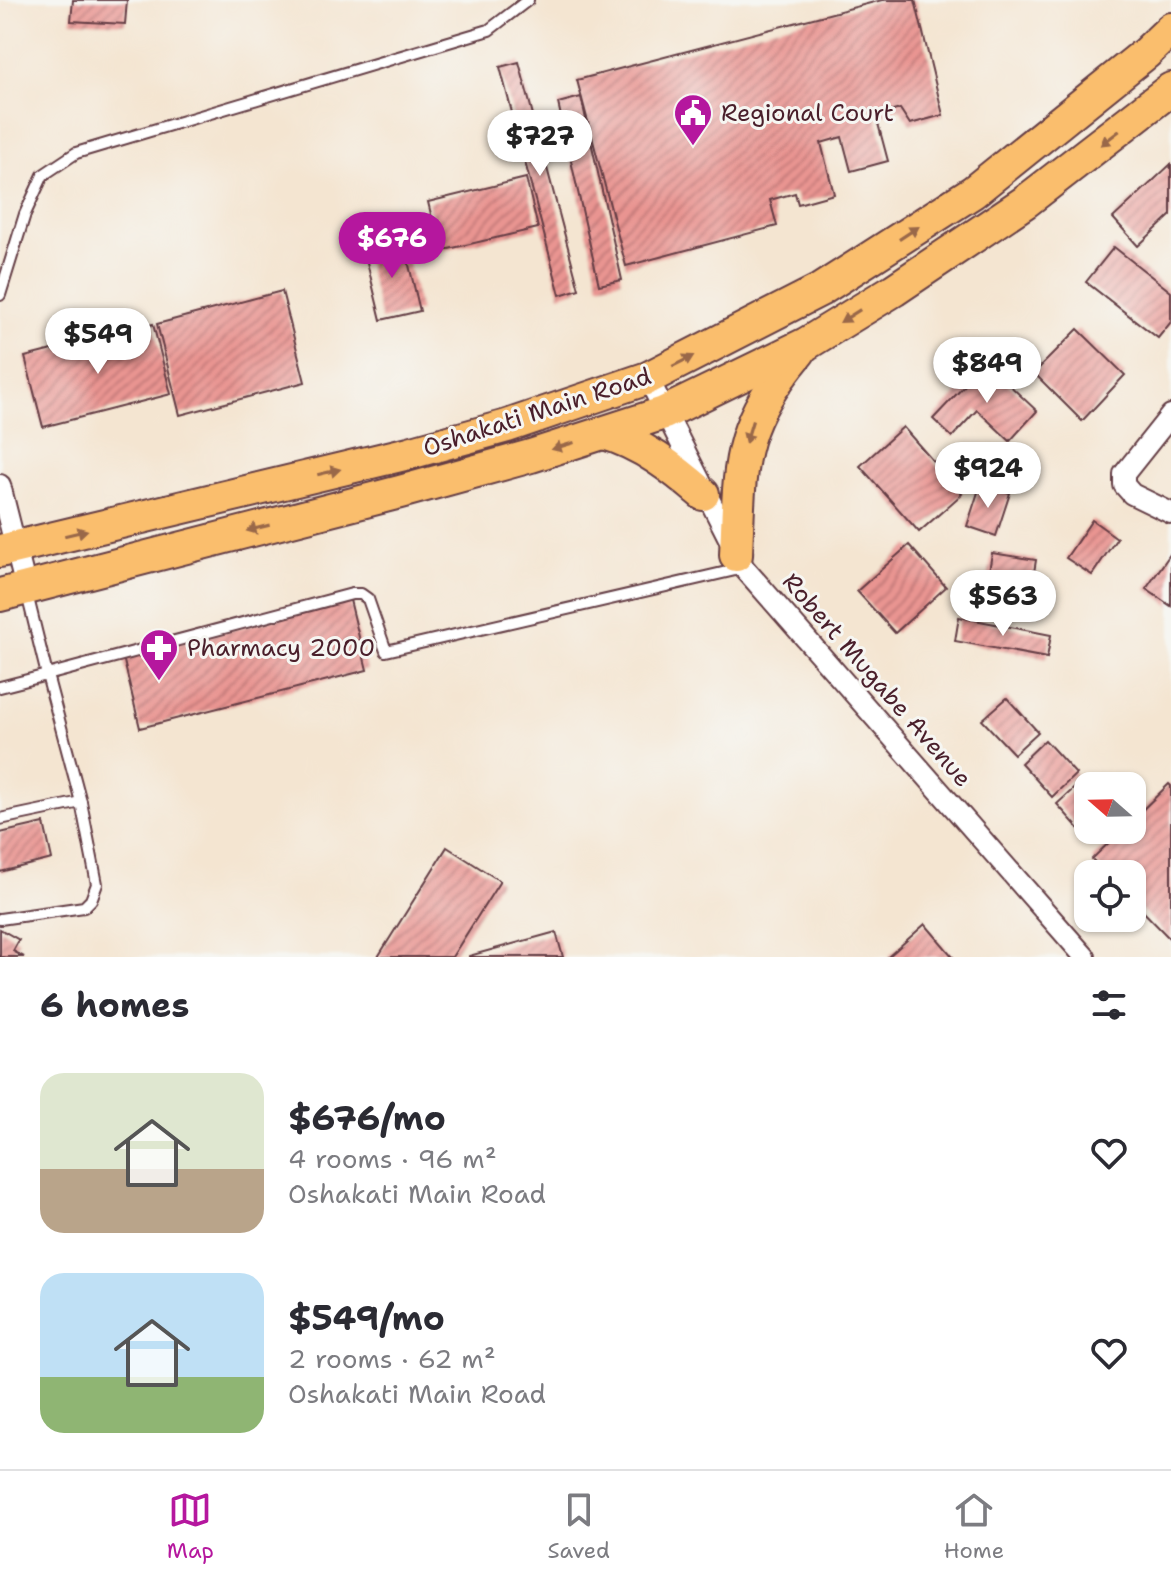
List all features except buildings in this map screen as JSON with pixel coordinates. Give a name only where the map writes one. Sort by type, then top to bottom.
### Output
[{"type":"main road","name":"Oshakati Main Road","points":[[7,549],[437,445],[507,426],[648,378],[820,290],[973,192],[1146,53],[1171,29]]},
{"type":"main road","points":[[1146,53],[1171,87]]},
{"type":"main road","name":"Oshakati Main Road","points":[[13,591],[400,492],[664,413],[806,344],[1025,202],[1171,87]]},
{"type":"main road","points":[[740,562],[738,477],[752,420],[768,390],[806,344]]},
{"type":"main road","points":[[604,433],[625,439],[668,465],[703,494]]},
{"type":"street","name":"Robert Mugabe Avenue","points":[[648,378],[703,494],[740,562],[1085,957]]},
{"type":"street","points":[[1171,415],[1124,474],[1124,485],[1132,494],[1171,513]]},
{"type":"street","points":[[0,485],[13,591]]},
{"type":"lane","points":[[0,295],[25,214],[43,175],[76,153],[489,30],[528,0]]},
{"type":"lane","points":[[0,687],[352,594],[361,594],[368,599],[383,648],[393,651],[740,562]]},
{"type":"lane","points":[[0,919],[84,907],[91,900],[97,884],[81,802],[47,675],[13,591]]},
{"type":"lane","points":[[0,819],[81,802]]},
{"type":"place","name":"Regional Court","points":[[693,147]]},
{"type":"place","name":"Pharmacy 2000","points":[[159,682]]}]
